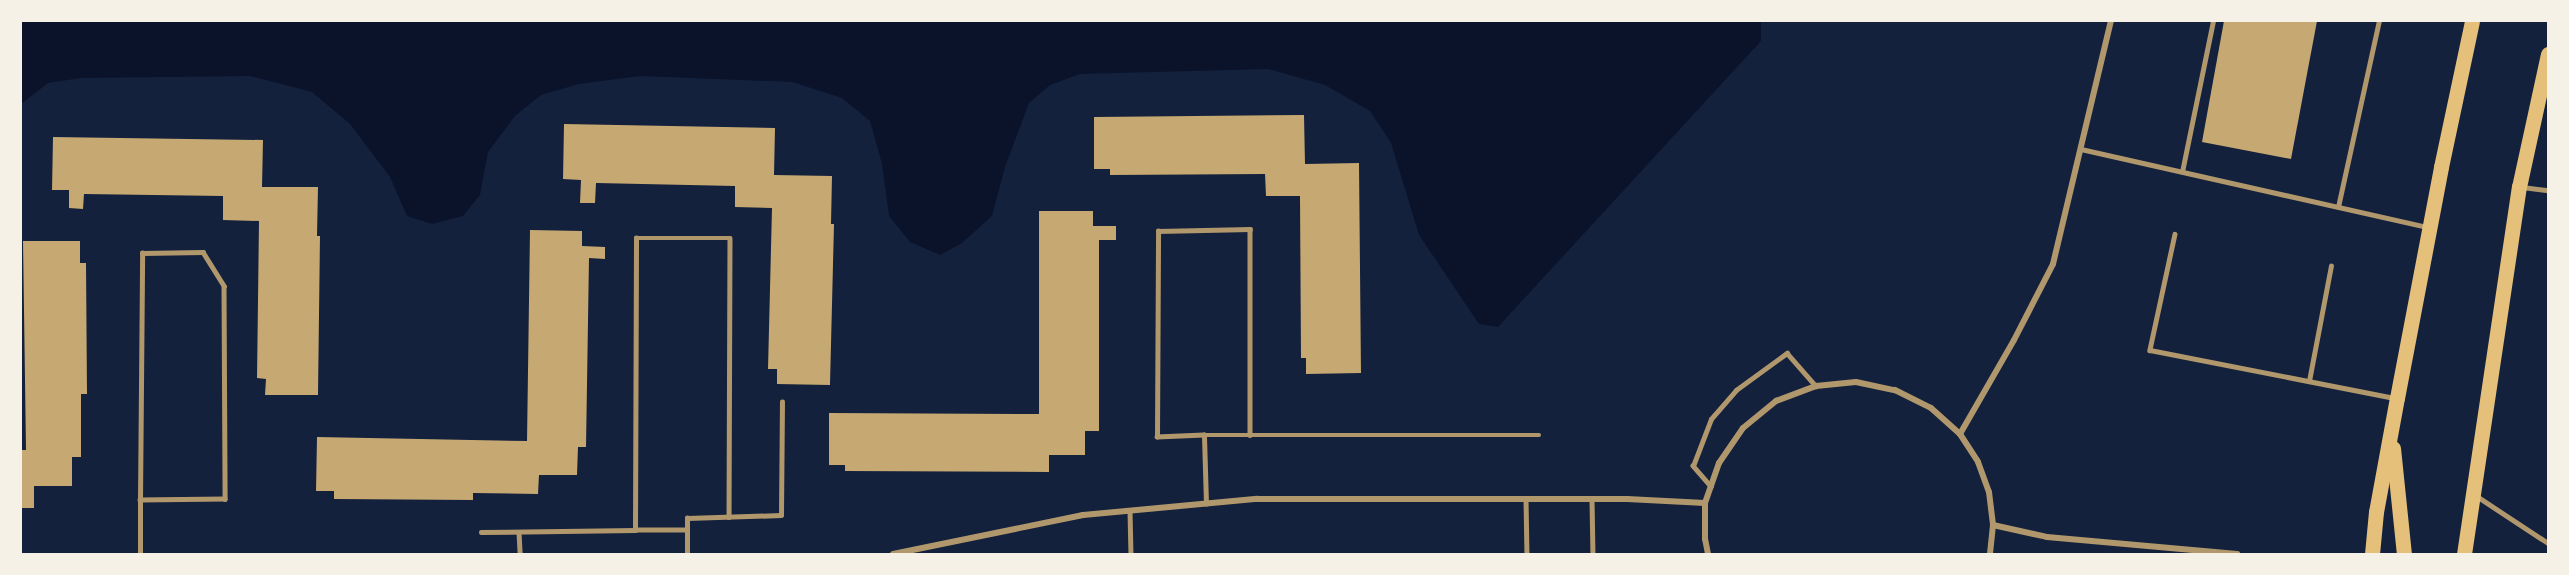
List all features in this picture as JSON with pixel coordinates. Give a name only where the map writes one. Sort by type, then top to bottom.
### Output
[{"type":"main road","points":[[2372,554],[2376,512],[2429,227],[2472,21]]},
{"type":"main road","points":[[2464,554],[2519,187],[2548,54]]},
{"type":"main road","points":[[2391,430],[2404,554]]},
{"type":"street","points":[[1960,434],[2014,340],[2053,264],[2111,21]]},
{"type":"street","points":[[1708,554],[1705,539],[1706,503],[1719,463],[1743,428],[1776,401],[1816,386],[1856,382],[1895,390],[1930,408],[1960,434],[1978,462],[1989,492],[1993,525],[1990,554]]},
{"type":"street","points":[[893,554],[1083,515],[1257,499],[1592,499],[1706,503]]},
{"type":"street","points":[[1993,525],[2047,537],[2237,554]]},
{"type":"lane","points":[[2182,172],[2213,21]]},
{"type":"lane","points":[[2338,207],[2379,21]]},
{"type":"lane","points":[[2081,149],[2429,227]]},
{"type":"lane","points":[[2519,187],[2548,190]]},
{"type":"lane","points":[[1250,435],[1250,229],[1158,231],[1157,437],[1539,435]]},
{"type":"lane","points":[[2175,234],[2150,350],[2397,398]]},
{"type":"lane","points":[[635,530],[636,238],[730,238],[729,517]]},
{"type":"lane","points":[[140,500],[225,499],[224,286],[202,252],[142,253],[140,500],[140,554]]},
{"type":"lane","points":[[2309,381],[2331,266]]},
{"type":"lane","points":[[1711,487],[1693,466],[1711,419],[1736,390],[1787,353],[1816,386]]},
{"type":"lane","points":[[687,554],[687,518],[781,515],[782,402]]},
{"type":"lane","points":[[1204,435],[1206,504]]},
{"type":"lane","points":[[2472,494],[2548,543]]},
{"type":"lane","points":[[1526,499],[1527,554]]},
{"type":"lane","points":[[1592,499],[1593,554]]},
{"type":"lane","points":[[1130,511],[1131,554]]},
{"type":"lane","points":[[481,532],[687,530]]},
{"type":"lane","points":[[519,532],[520,554]]},
{"type":"water","points":[[21,21],[1761,21],[1761,41],[1498,327],[1479,324],[1419,235],[1391,143],[1370,111],[1325,85],[1268,69],[1080,74],[1050,85],[1029,103],[1005,167],[992,216],[962,243],[940,255],[910,242],[889,216],[882,164],[870,121],[842,98],[792,82],[640,76],[579,84],[541,95],[515,116],[488,152],[480,195],[463,216],[432,224],[407,216],[390,177],[350,124],[312,92],[250,76],[81,78],[48,83],[21,104]]},
{"type":"building","points":[[2224,21],[2317,21],[2291,159],[2202,142]]},
{"type":"building","points":[[1304,115],[1305,164],[1359,163],[1361,373],[1306,374],[1306,358],[1301,358],[1300,196],[1266,196],[1265,174],[1110,175],[1110,169],[1094,169],[1094,117]]},
{"type":"building","points":[[564,124],[775,128],[774,175],[832,176],[831,224],[834,224],[830,385],[777,384],[777,369],[768,369],[772,208],[735,207],[735,186],[596,183],[595,203],[580,203],[581,180],[563,179]]},
{"type":"building","points":[[53,137],[263,140],[262,187],[318,187],[317,236],[320,236],[318,395],[265,395],[266,379],[257,378],[259,221],[223,220],[223,196],[84,194],[83,209],[69,208],[69,190],[52,190]]},
{"type":"building","points":[[1039,211],[1093,211],[1093,226],[1116,226],[1116,240],[1099,240],[1099,431],[1085,431],[1085,455],[1049,455],[1049,472],[845,471],[845,465],[829,465],[829,413],[1039,414]]},
{"type":"building","points":[[530,230],[582,231],[582,246],[605,247],[605,259],[589,258],[586,447],[578,447],[577,475],[539,475],[538,494],[473,493],[473,500],[334,499],[334,491],[316,491],[317,437],[527,441]]},
{"type":"building","points":[[23,241],[80,241],[80,263],[86,263],[87,394],[81,394],[81,457],[72,457],[72,486],[34,486],[34,508],[21,508],[21,450],[26,450]]}]
